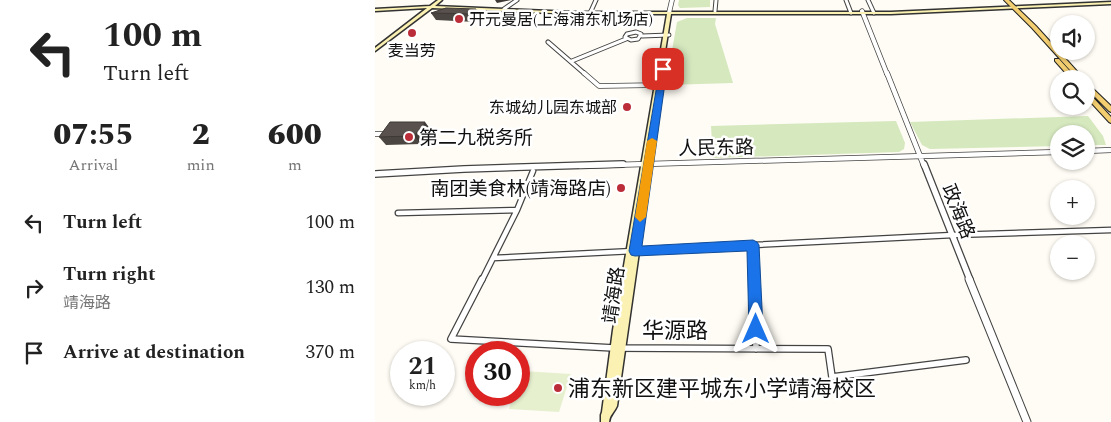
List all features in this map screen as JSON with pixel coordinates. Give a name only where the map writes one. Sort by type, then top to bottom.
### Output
[{"type":"main road","points":[[375,49],[436,0]]},
{"type":"main road","points":[[430,6],[440,0]]},
{"type":"main road","points":[[1001,0],[1034,27],[1073,70]]},
{"type":"main road","points":[[375,9],[430,6],[591,11],[874,12],[1111,2]]},
{"type":"main road","points":[[1009,5],[1065,70]]},
{"type":"main road","points":[[430,6],[539,12],[851,12]]},
{"type":"main road","name":"靖海路","points":[[605,418],[613,406],[618,348],[632,251],[671,12]]},
{"type":"main road","points":[[1095,93],[1111,110]]},
{"type":"main road","points":[[1095,103],[1111,121]]},
{"type":"street","points":[[504,9],[517,0]]},
{"type":"street","points":[[591,11],[596,0]]},
{"type":"street","name":"靖海路","points":[[671,12],[674,0]]},
{"type":"street","points":[[715,0],[715,12]]},
{"type":"street","points":[[846,0],[851,12]]},
{"type":"street","points":[[869,0],[874,12]]},
{"type":"street","name":"政海路","points":[[863,12],[1027,422]]},
{"type":"street","points":[[626,39],[626,35],[632,32],[639,33],[641,36]]},
{"type":"street","points":[[572,61],[626,39],[634,40],[641,36],[667,35]]},
{"type":"street","points":[[548,42],[599,86],[659,86]]},
{"type":"street","points":[[375,134],[391,134]]},
{"type":"street","points":[[1095,152],[1111,152]]},
{"type":"street","name":"人民东路","points":[[375,176],[1050,153]]},
{"type":"street","name":"人民东路","points":[[375,176],[646,166]]},
{"type":"street","points":[[533,171],[517,210],[493,258],[1111,230]]},
{"type":"street","points":[[398,213],[517,210]]},
{"type":"street","points":[[753,245],[757,309],[756,348]]},
{"type":"street","name":"华源路","points":[[493,258],[451,338],[618,348],[828,349],[833,377],[965,360]]},
{"type":"green space","points":[[679,0],[710,0],[710,7],[680,8],[678,5]]},
{"type":"green space","points":[[687,18],[716,18],[715,24],[733,83],[666,85],[677,22]]},
{"type":"green space","points":[[1088,116],[1095,125],[1050,125],[1050,146],[930,149],[922,145],[910,122]]},
{"type":"green space","points":[[896,121],[905,143],[904,149],[899,152],[713,158],[711,126]]},
{"type":"green space","points":[[1095,125],[1103,136],[1106,145],[1095,145]]},
{"type":"green space","points":[[530,371],[571,374],[559,412],[509,409],[510,406],[530,406]]},
{"type":"building","points":[[446,8],[476,9],[471,14],[431,13]]},
{"type":"building","points":[[390,122],[425,122],[414,136],[379,137]]},
{"type":"slow traffic","points":[[640,217],[652,141]]},
{"type":"place","name":"开元曼居(上海浦东机场店)","points":[[459,19]]},
{"type":"place","name":"麦当劳","points":[[412,33]]},
{"type":"place","name":"东城幼儿园东城部","points":[[627,107]]},
{"type":"place","name":"第二九税务所","points":[[409,137]]},
{"type":"place","name":"南团美食林(靖海路店)","points":[[621,188]]},
{"type":"place","name":"浦东新区建平城东小学靖海校区","points":[[558,388]]},
{"type":"route","points":[[663,69],[635,251],[753,245],[757,309],[756,329]]}]
